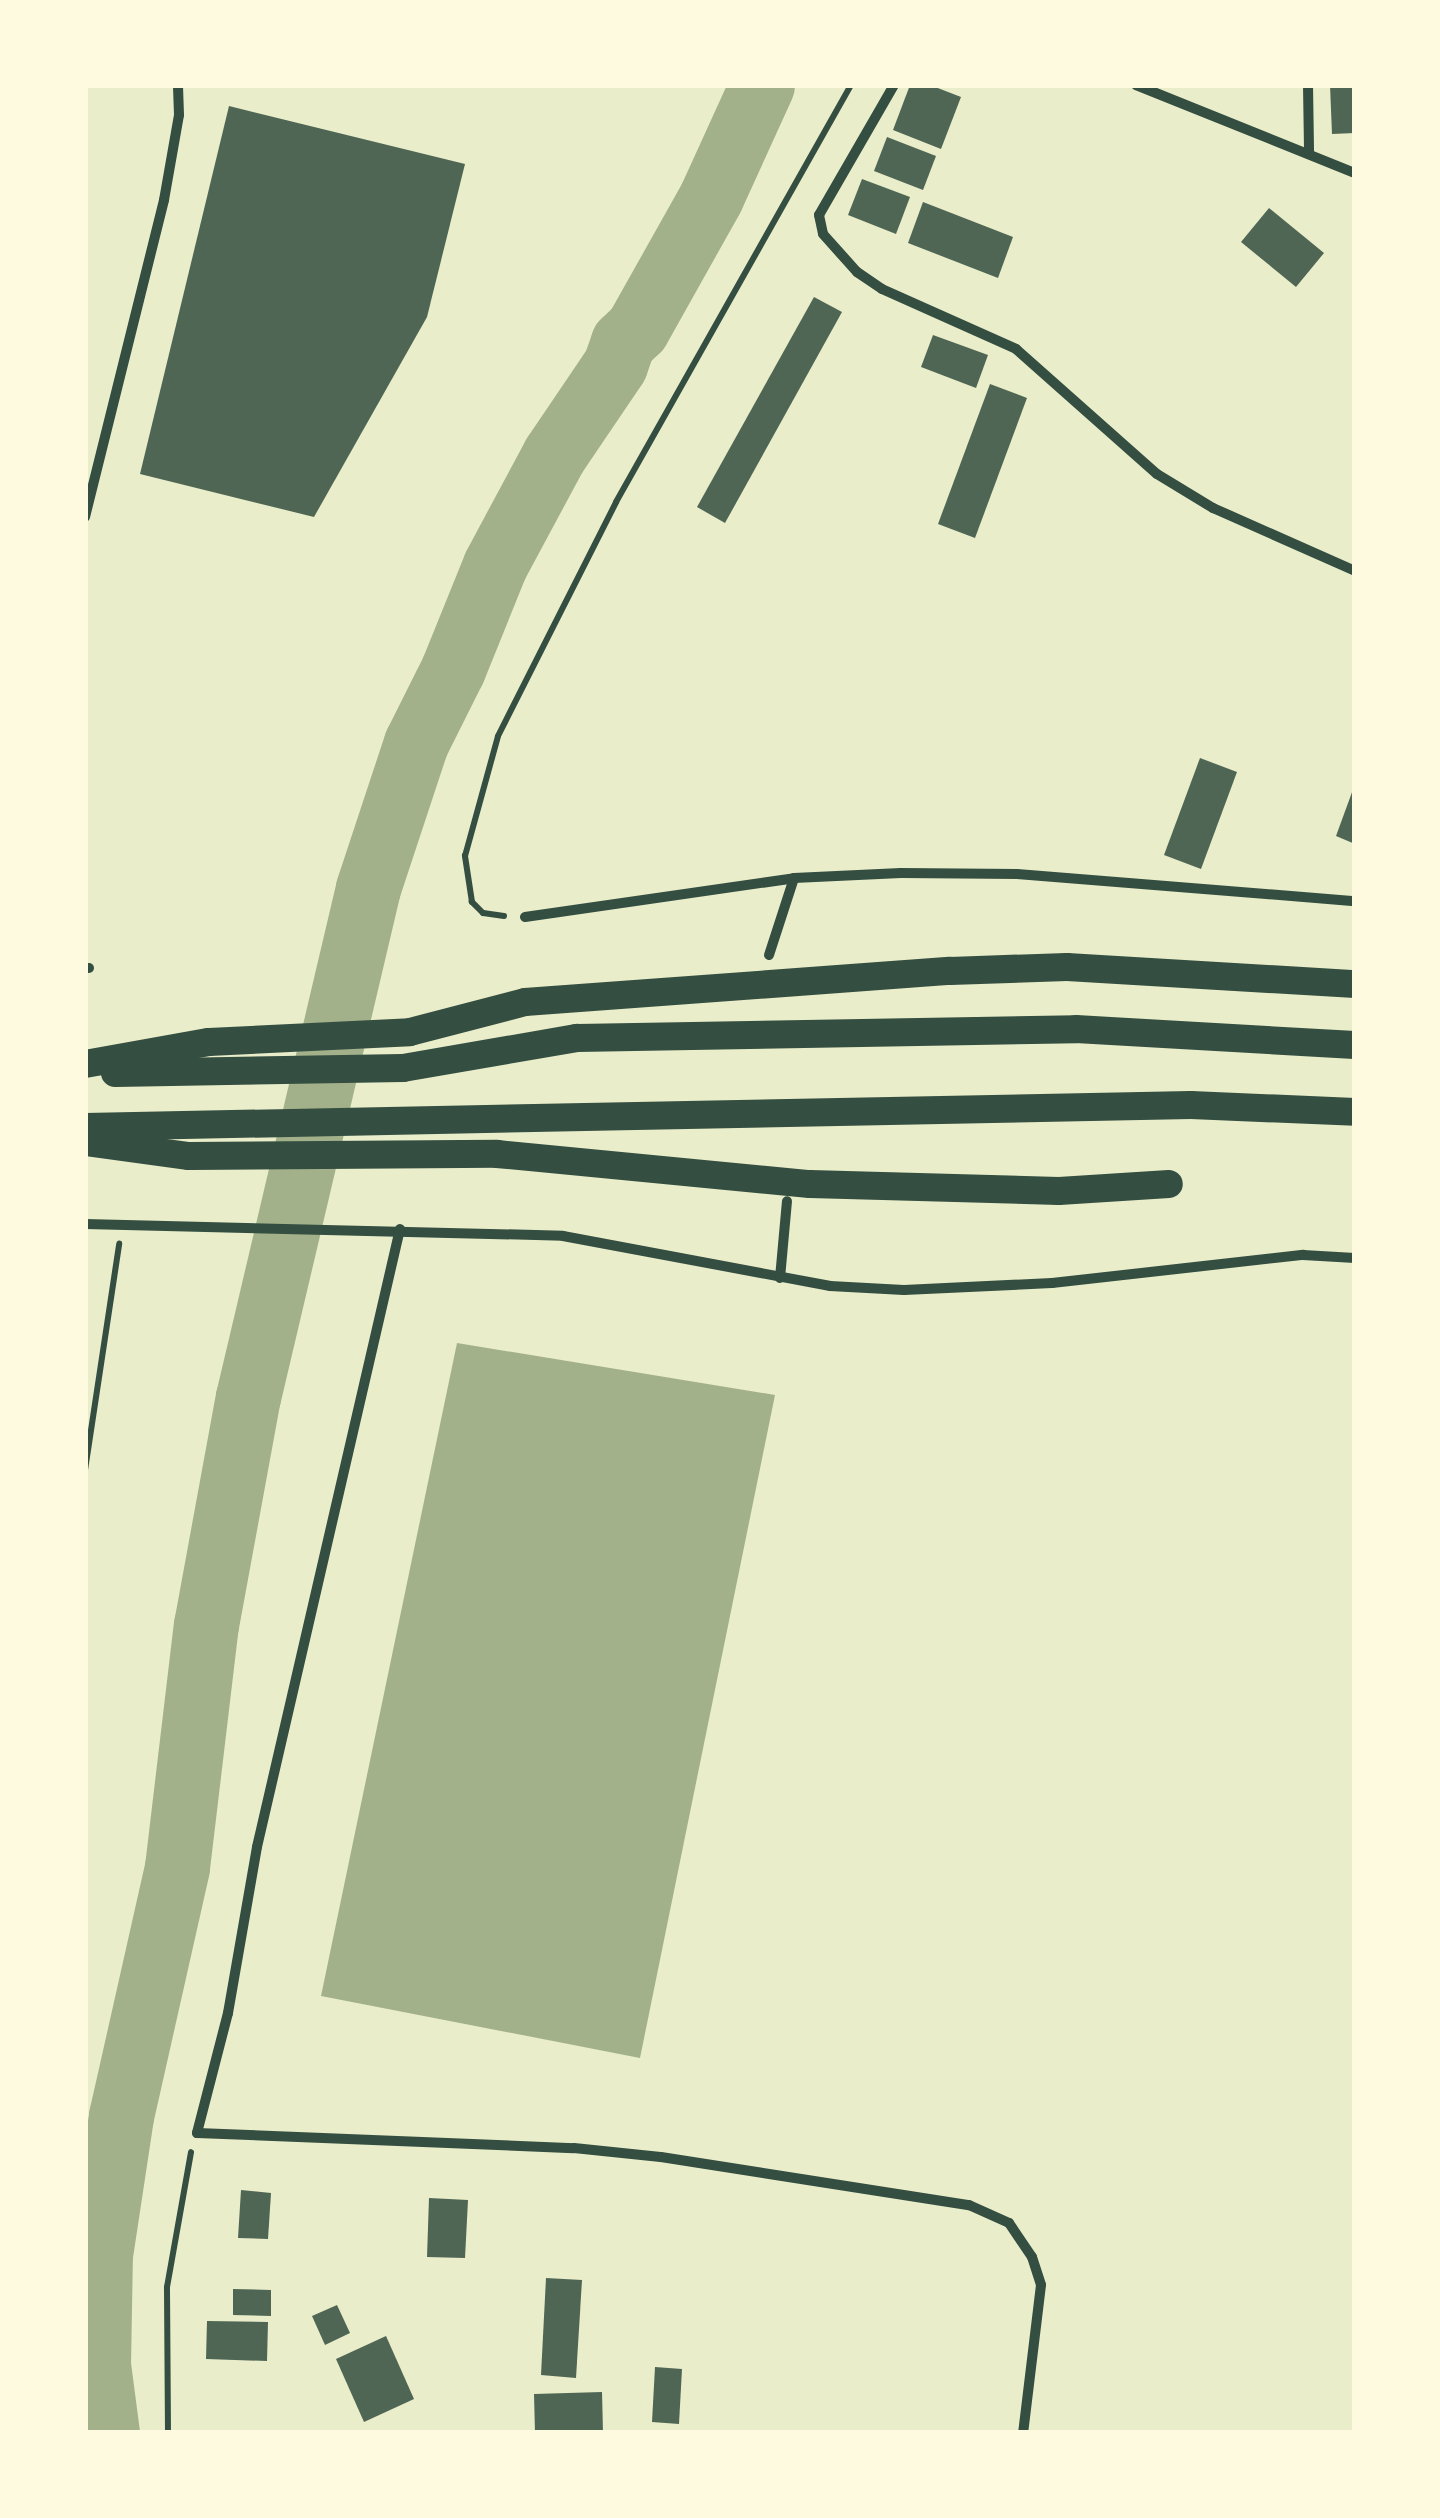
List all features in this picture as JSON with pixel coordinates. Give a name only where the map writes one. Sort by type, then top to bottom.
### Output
[{"type":"highway","points":[[85,1064],[209,1042],[410,1032],[525,1002],[950,971],[1068,967],[1355,984]]},
{"type":"highway","points":[[85,1074],[403,1068],[576,1038],[1076,1029],[1355,1045]]},
{"type":"highway","points":[[85,1127],[1191,1105],[1355,1112]]},
{"type":"highway","points":[[85,1142],[189,1156],[497,1154],[810,1184],[1059,1191],[1169,1184]]},
{"type":"street","points":[[85,518],[164,200],[179,116],[178,85]]},
{"type":"street","points":[[894,85],[820,216],[823,234],[857,272],[882,289],[1016,349],[1157,474],[1213,508],[1355,570]]},
{"type":"street","points":[[1136,85],[1355,172]]},
{"type":"street","points":[[1308,85],[1309,152]]},
{"type":"street","points":[[526,917],[794,878],[901,872],[1017,874],[1355,901]]},
{"type":"street","points":[[769,955],[794,878]]},
{"type":"street","points":[[780,1278],[787,1201]]},
{"type":"street","points":[[85,1224],[371,1228],[563,1236],[780,1278],[904,1290],[985,1288],[1303,1255],[1355,1258]]},
{"type":"street","points":[[400,1229],[257,1847],[228,2012],[198,2134],[574,2148],[661,2157],[970,2204],[1009,2223],[1032,2258],[1041,2285],[1023,2433]]},
{"type":"path","points":[[526,917],[482,913],[472,902],[466,878],[465,856],[498,736],[616,502],[851,85]]},
{"type":"path","points":[[85,1470],[122,1225]]},
{"type":"path","points":[[168,2433],[167,2288],[175,2226],[198,2134]]},
{"type":"shaded area","points":[[457,1343],[775,1395],[640,2058],[321,1996]]},
{"type":"building","points":[[910,85],[930,85],[961,97],[941,149],[893,130]]},
{"type":"building","points":[[1330,85],[1355,85],[1355,133],[1332,134]]},
{"type":"building","points":[[229,106],[465,164],[427,317],[314,517],[140,474]]},
{"type":"building","points":[[887,137],[936,156],[923,190],[874,171]]},
{"type":"building","points":[[862,179],[910,197],[896,234],[848,215]]},
{"type":"building","points":[[923,202],[1013,237],[998,278],[908,243]]},
{"type":"building","points":[[1269,208],[1324,253],[1296,287],[1241,242]]},
{"type":"building","points":[[814,297],[842,312],[725,523],[697,507]]},
{"type":"building","points":[[933,335],[988,355],[976,388],[921,367]]},
{"type":"building","points":[[990,384],[1027,398],[975,538],[938,524]]},
{"type":"building","points":[[1200,758],[1237,772],[1201,869],[1164,855]]},
{"type":"building","points":[[1355,784],[1355,844],[1336,836]]},
{"type":"building","points":[[241,2190],[271,2193],[268,2239],[238,2238]]},
{"type":"building","points":[[429,2198],[468,2200],[465,2258],[427,2257]]},
{"type":"building","points":[[546,2278],[582,2280],[576,2378],[541,2375]]},
{"type":"building","points":[[233,2289],[271,2290],[271,2316],[233,2315]]},
{"type":"building","points":[[337,2305],[350,2333],[325,2345],[312,2316]]},
{"type":"building","points":[[207,2321],[268,2322],[267,2361],[206,2359]]},
{"type":"building","points":[[386,2336],[414,2399],[364,2422],[336,2359]]},
{"type":"building","points":[[655,2367],[682,2369],[679,2424],[652,2422]]},
{"type":"building","points":[[602,2392],[603,2433],[535,2433],[534,2394]]},
{"type":"waterway","points":[[107,2433],[98,2365],[100,2255],[121,2116],[177,1867],[206,1625],[248,1397],[368,888],[416,743],[453,669],[495,565],[554,455],[615,365],[623,342],[637,329],[711,197],[762,85]]}]
